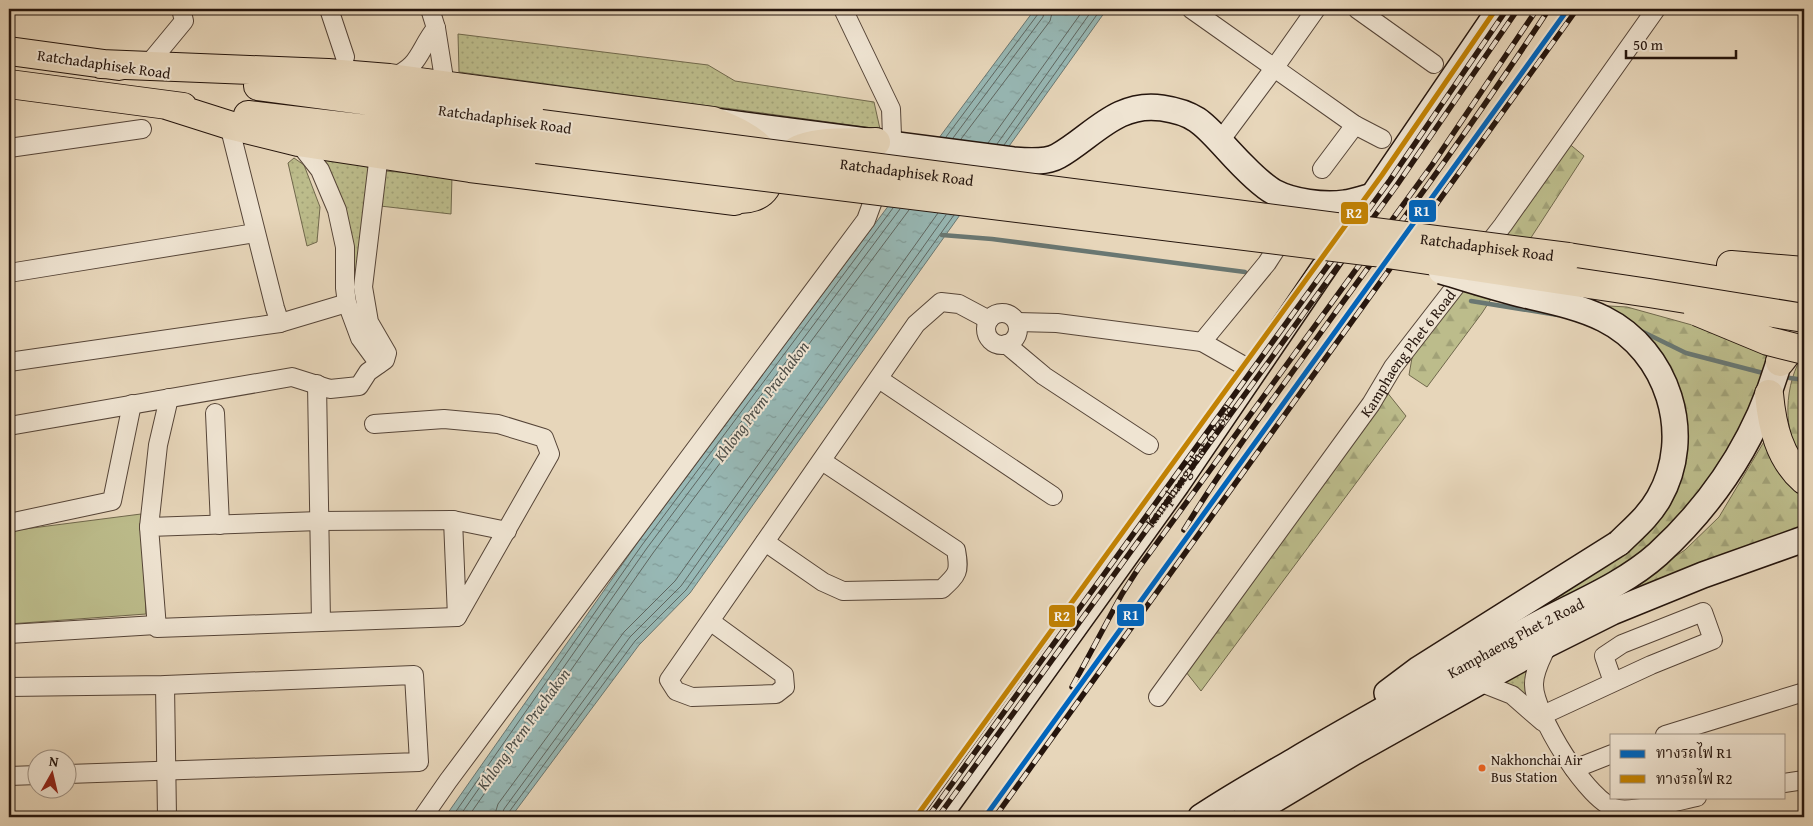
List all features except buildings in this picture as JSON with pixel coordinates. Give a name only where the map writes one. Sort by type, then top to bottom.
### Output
[{"type":"main road","name":"Kamphang Phet 6 Road","points":[[938,817],[1171,492],[1500,9]]},
{"type":"main road","name":"Ratchadaphisek Road","points":[[9,51],[101,64],[539,137],[1374,252],[1804,318]]},
{"type":"main road","points":[[101,64],[319,73],[389,78],[1013,160],[1034,161],[1056,157],[1115,116],[1151,107],[1160,107],[1186,113],[1201,121],[1237,160],[1273,192],[1307,202],[1344,203],[1374,196]]},
{"type":"main road","name":"Ratchadaphisek Road","points":[[9,84],[166,105],[539,137],[1568,257],[1804,294]]},
{"type":"main road","points":[[166,105],[229,125],[298,142],[470,168],[748,203],[762,203],[770,198],[776,189],[784,165],[792,154],[800,148],[823,144],[883,143]]},
{"type":"main road","points":[[713,121],[749,138],[759,147],[769,164],[770,172],[766,187],[759,195],[745,198],[718,198]]},
{"type":"main road","points":[[1349,729],[1370,707],[1419,669],[1619,543],[1648,514],[1659,498],[1667,480],[1674,451],[1672,404],[1660,373],[1643,349],[1619,328],[1590,313],[1374,252]]},
{"type":"main road","points":[[1568,257],[1701,263],[1804,271]]},
{"type":"main road","points":[[1650,293],[1768,340],[1804,350]]},
{"type":"main road","name":"Kamphaeng Phet 2 Road","points":[[1201,817],[1349,729],[1536,625],[1601,592],[1656,556],[1694,518],[1718,489],[1739,457],[1769,394],[1780,362],[1793,309],[1804,300]]},
{"type":"main road","points":[[1780,362],[1804,331]]},
{"type":"main road","points":[[1769,394],[1771,413],[1783,454],[1804,480]]},
{"type":"main road","name":"Kamphaeng Phet 2 Road","points":[[1245,817],[1354,752],[1479,682],[1612,612],[1658,592],[1804,540]]},
{"type":"street","points":[[146,66],[184,21],[181,9]]},
{"type":"street","points":[[329,9],[345,57]]},
{"type":"street","points":[[430,9],[436,28],[445,85]]},
{"type":"street","points":[[423,817],[448,780],[866,220],[876,197],[883,143],[893,126],[891,109],[843,9]]},
{"type":"street","points":[[1191,9],[1355,124],[1382,139]]},
{"type":"street","points":[[1220,141],[1275,68],[1316,9]]},
{"type":"street","points":[[1357,9],[1434,64]]},
{"type":"street","name":"Kamphaeng Phet 6 Road","points":[[1158,697],[1372,404],[1393,367],[1503,226],[1656,9]]},
{"type":"street","points":[[389,78],[403,73],[412,66],[436,28]]},
{"type":"street","points":[[1322,169],[1355,124]]},
{"type":"street","points":[[229,125],[280,323]]},
{"type":"street","points":[[9,148],[142,129]]},
{"type":"street","points":[[298,142],[320,170],[337,210],[344,247],[347,303],[360,338],[379,364]]},
{"type":"street","points":[[9,426],[292,377],[330,388],[359,386],[368,372],[385,360],[387,353],[369,322],[363,287],[379,154]]},
{"type":"street","points":[[1202,342],[1267,263],[1307,202]]},
{"type":"street","points":[[9,273],[256,233]]},
{"type":"street","points":[[710,621],[784,675],[785,687],[776,694],[692,697],[676,691],[669,680],[916,324],[941,302],[959,304],[989,320]]},
{"type":"street","points":[[9,362],[280,323],[347,303]]},
{"type":"street","points":[[998,313],[1009,314],[1016,322],[1018,333],[1015,338],[1006,344],[995,344],[986,330],[989,320],[998,313]]},
{"type":"street","points":[[1016,322],[1057,323],[1202,342],[1253,371]]},
{"type":"street","points":[[1006,344],[1044,376],[1149,445]]},
{"type":"street","points":[[879,379],[1053,496]]},
{"type":"street","points":[[317,384],[322,622]]},
{"type":"street","points":[[156,625],[149,527],[158,445],[169,398]]},
{"type":"street","points":[[9,523],[112,501],[132,404]]},
{"type":"street","points":[[215,413],[220,525]]},
{"type":"street","points":[[374,424],[444,418],[498,424],[544,438],[550,454],[457,618]]},
{"type":"street","points":[[765,542],[822,582],[843,591],[942,589],[956,576],[959,567],[956,550],[822,460]]},
{"type":"street","points":[[149,527],[320,521],[453,520],[507,531]]},
{"type":"street","points":[[453,520],[457,618]]},
{"type":"street","points":[[1545,720],[1613,682],[1651,664],[1713,640],[1703,612],[1622,644],[1604,656],[1613,682]]},
{"type":"street","points":[[9,634],[156,625],[157,628],[457,618]]},
{"type":"street","points":[[1548,644],[1536,674],[1534,685],[1545,720],[1574,769],[1600,800],[1617,809],[1636,808],[1691,798]]},
{"type":"street","points":[[9,687],[165,685],[414,675],[419,762],[78,774]]},
{"type":"street","points":[[1479,682],[1512,695],[1545,720]]},
{"type":"street","points":[[165,685],[167,817]]},
{"type":"street","points":[[1668,734],[1804,692]]},
{"type":"street","points":[[1574,769],[1610,755]]},
{"type":"street","points":[[9,776],[28,775]]},
{"type":"street","points":[[1786,783],[1804,780]]},
{"type":"green space","points":[[458,34],[708,65],[735,81],[874,102],[880,129],[459,72]]},
{"type":"green space","points":[[1567,142],[1584,156],[1482,313],[1427,387],[1409,375],[1413,352]]},
{"type":"green space","points":[[319,154],[373,163],[359,304],[352,295]]},
{"type":"green space","points":[[294,158],[304,165],[320,207],[317,242],[307,246],[288,163]]},
{"type":"green space","points":[[384,171],[452,176],[451,214],[380,206]]},
{"type":"green space","points":[[1591,305],[1627,307],[1775,348],[1736,439],[1677,528],[1604,580],[1428,674],[1657,511],[1668,377]]},
{"type":"green space","points":[[1804,353],[1804,462],[1791,437],[1788,408],[1792,379]]},
{"type":"green space","points":[[1386,391],[1406,416],[1201,691],[1186,672]]},
{"type":"green space","points":[[1768,435],[1804,488],[1804,527],[1619,598],[1631,585],[1685,550],[1719,517]]},
{"type":"green space","points":[[141,514],[146,614],[9,624],[9,531]]},
{"type":"green space","points":[[1524,670],[1528,671],[1529,699],[1516,688],[1503,682]]},
{"type":"water","name":"Khlong Prem Prachakon","points":[[1035,9],[1107,9],[690,593],[639,645],[511,817],[445,817],[638,542]]},
{"type":"waterway","points":[[942,235],[992,239],[1245,272]]},
{"type":"waterway","points":[[1471,301],[1558,315]]},
{"type":"waterway","points":[[1639,330],[1686,353],[1763,373]]},
{"type":"waterway","points":[[1783,377],[1804,380]]},
{"type":"railway","points":[[928,817],[1390,180],[1507,9]]},
{"type":"railway","points":[[938,817],[1397,185],[1518,9]]},
{"type":"railway","points":[[1072,687],[1122,594],[1138,569],[1432,165],[1537,9]]},
{"type":"railway","points":[[1184,530],[1234,454],[1437,172],[1549,9]]},
{"type":"railway","points":[[985,817],[1568,9]]},
{"type":"railway","points":[[995,817],[1577,9]]},
{"type":"rail line","name":"R2","points":[[916,817],[1382,175],[1496,9]]},
{"type":"rail line","name":"R1","points":[[985,817],[1568,9]]},
{"type":"place","name":"Nakhonchai Air Bus Station","points":[[1482,768]]}]
